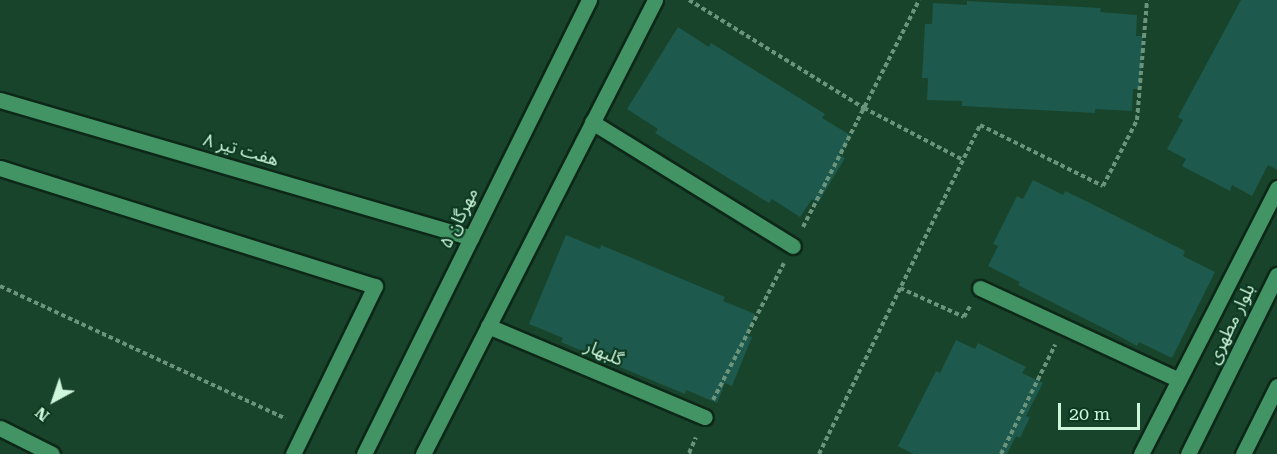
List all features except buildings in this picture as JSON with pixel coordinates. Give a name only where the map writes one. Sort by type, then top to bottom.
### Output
[{"type":"street","name":"مهرگان ۵","points":[[364,454],[589,0]]},
{"type":"street","points":[[423,454],[655,0]]},
{"type":"street","name":"هفت تیر ۸","points":[[0,100],[471,238]]},
{"type":"street","points":[[592,122],[793,246]]},
{"type":"street","points":[[0,168],[375,286],[293,454]]},
{"type":"street","points":[[1141,454],[1277,188]]},
{"type":"street","name":"بلوار مطهری","points":[[1188,454],[1277,275]]},
{"type":"street","points":[[981,288],[1179,380]]},
{"type":"street","name":"گلبهار","points":[[488,326],[705,417]]},
{"type":"street","points":[[1243,454],[1277,386]]},
{"type":"street","points":[[0,428],[52,454]]},
{"type":"path","points":[[689,0],[864,108],[963,160]]},
{"type":"path","points":[[819,454],[980,125],[1103,186],[1137,120],[1147,0]]},
{"type":"path","points":[[0,286],[306,428]]},
{"type":"path","points":[[900,288],[964,317],[981,288]]},
{"type":"path","points":[[1001,454],[1064,328]]}]
